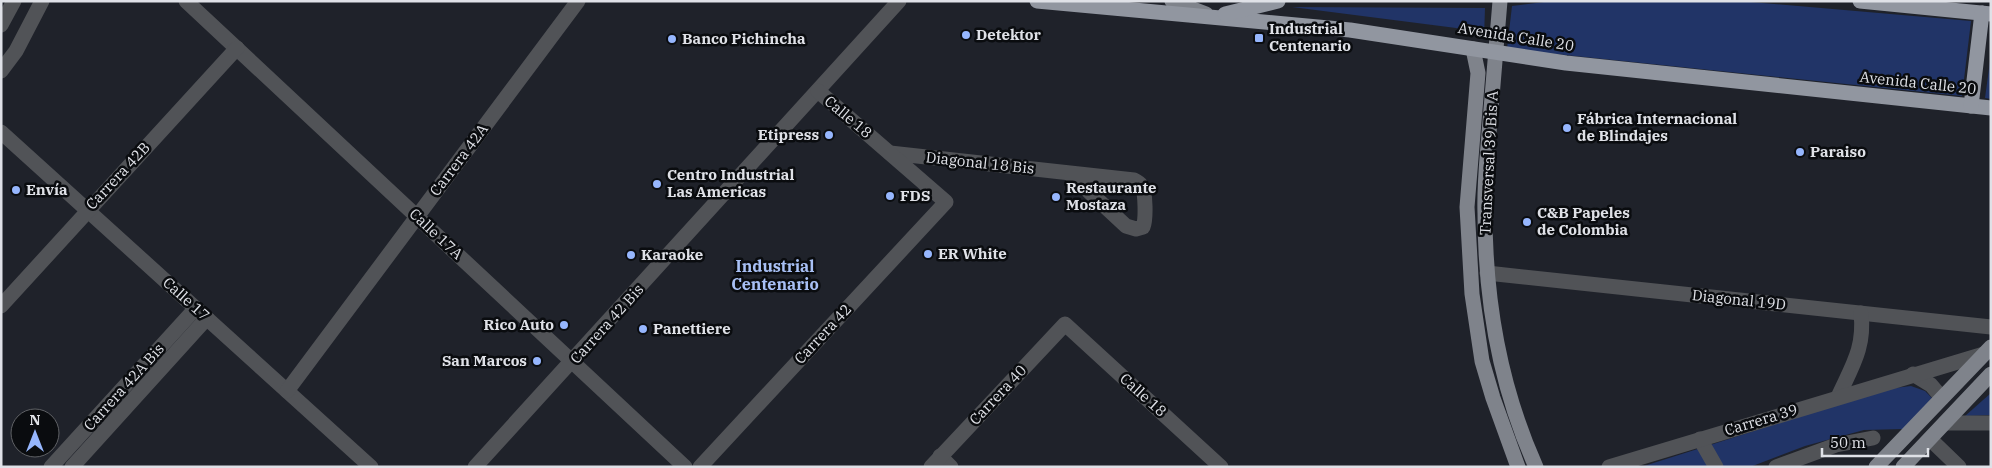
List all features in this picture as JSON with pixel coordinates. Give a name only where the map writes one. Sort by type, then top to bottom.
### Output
[{"type":"highway","name":"Avenida Calle 20","points":[[1037,1],[1359,31],[1566,63],[1991,108]]},
{"type":"highway","points":[[1214,17],[1278,1]]},
{"type":"highway","points":[[1860,1],[1986,13],[1971,106]]},
{"type":"main road","points":[[1172,1],[1214,17]]},
{"type":"main road","name":"Transversal 39 Bis A","points":[[1500,1],[1484,211],[1487,273],[1494,332],[1502,367],[1522,432],[1536,467]]},
{"type":"main road","name":"Transversal 39 Bis A","points":[[1473,49],[1477,60],[1478,73],[1467,207],[1472,294],[1482,361],[1518,467]]},
{"type":"main road","points":[[1876,467],[1987,350]]},
{"type":"main road","points":[[1903,467],[1991,374]]},
{"type":"main road","points":[[1931,410],[1945,422]]},
{"type":"street","points":[[1,24],[14,1]]},
{"type":"street","points":[[1,71],[16,51],[42,1]]},
{"type":"street","name":"Calle 17A","points":[[186,1],[685,467]]},
{"type":"street","name":"Carrera 42A","points":[[287,391],[578,1]]},
{"type":"street","name":"Carrera 42 Bis","points":[[475,467],[573,362],[899,1]]},
{"type":"street","name":"Carrera 42B","points":[[1,306],[237,48]]},
{"type":"street","name":"Calle 18","points":[[818,92],[946,202]]},
{"type":"street","name":"Calle 17","points":[[1,132],[371,467]]},
{"type":"street","name":"Diagonal 18 Bis","points":[[890,153],[1134,180],[1141,184],[1143,190],[1146,222],[1143,227],[1136,229],[1126,226],[1069,173]]},
{"type":"street","name":"Carrera 42","points":[[700,467],[946,202]]},
{"type":"street","name":"Diagonal 19D","points":[[1487,273],[1991,327]]},
{"type":"street","name":"Carrera 42A Bis","points":[[52,467],[81,446],[201,313]]},
{"type":"street","points":[[1838,397],[1860,348],[1863,330],[1861,313]]},
{"type":"street","name":"Calle 18","points":[[1065,324],[1221,467]]},
{"type":"street","name":"Carrera 40","points":[[935,462],[1065,324]]},
{"type":"street","name":"Carrera 39","points":[[1609,467],[1987,350]]},
{"type":"street","points":[[1913,374],[1931,385],[1942,398]]},
{"type":"street","points":[[1945,422],[1991,423]]},
{"type":"street","points":[[1776,467],[1836,445],[1873,438]]},
{"type":"street","points":[[1700,439],[1716,467]]},
{"type":"street","points":[[1930,439],[1959,467]]},
{"type":"street","name":"Carrera 42A Bis","points":[[72,467],[81,446]]},
{"type":"street","points":[[935,462],[951,467]]},
{"type":"shaded area","points":[[1552,1],[1739,1],[1971,21],[1962,96],[1507,49],[1512,6]]},
{"type":"shaded area","points":[[1292,7],[1485,8],[1484,39],[1456,28]]},
{"type":"shaded area","points":[[1991,54],[1991,99],[1985,98]]},
{"type":"shaded area","points":[[1911,386],[1925,391],[1932,398],[1904,429],[1864,430],[1805,446],[1750,467],[1641,467],[1886,389]]},
{"type":"shaded area","points":[[1991,393],[1991,415],[1965,416]]},
{"type":"place","name":"Detektor","points":[[966,35]]},
{"type":"place","name":"Industrial Centenario","points":[[1259,38]]},
{"type":"place","name":"Banco Pichincha","points":[[672,39]]},
{"type":"place","name":"Fábrica Internacional de Blindajes","points":[[1567,128]]},
{"type":"place","name":"Etipress","points":[[829,135]]},
{"type":"place","name":"Paraiso","points":[[1800,152]]},
{"type":"place","name":"Centro Industrial Las Americas","points":[[657,184]]},
{"type":"place","name":"Envía","points":[[16,190]]},
{"type":"place","name":"FDS","points":[[890,196]]},
{"type":"place","name":"Restaurante Mostaza","points":[[1056,197]]},
{"type":"place","name":"C&B Papeles de Colombia","points":[[1527,222]]},
{"type":"place","name":"ER White","points":[[928,254]]},
{"type":"place","name":"Karaoke","points":[[631,255]]},
{"type":"place","name":"Rico Auto","points":[[564,325]]},
{"type":"place","name":"Panettiere","points":[[643,329]]},
{"type":"place","name":"San Marcos","points":[[537,361]]},
{"type":"district","name":"Industrial Centenario","points":[[775,275]]}]
